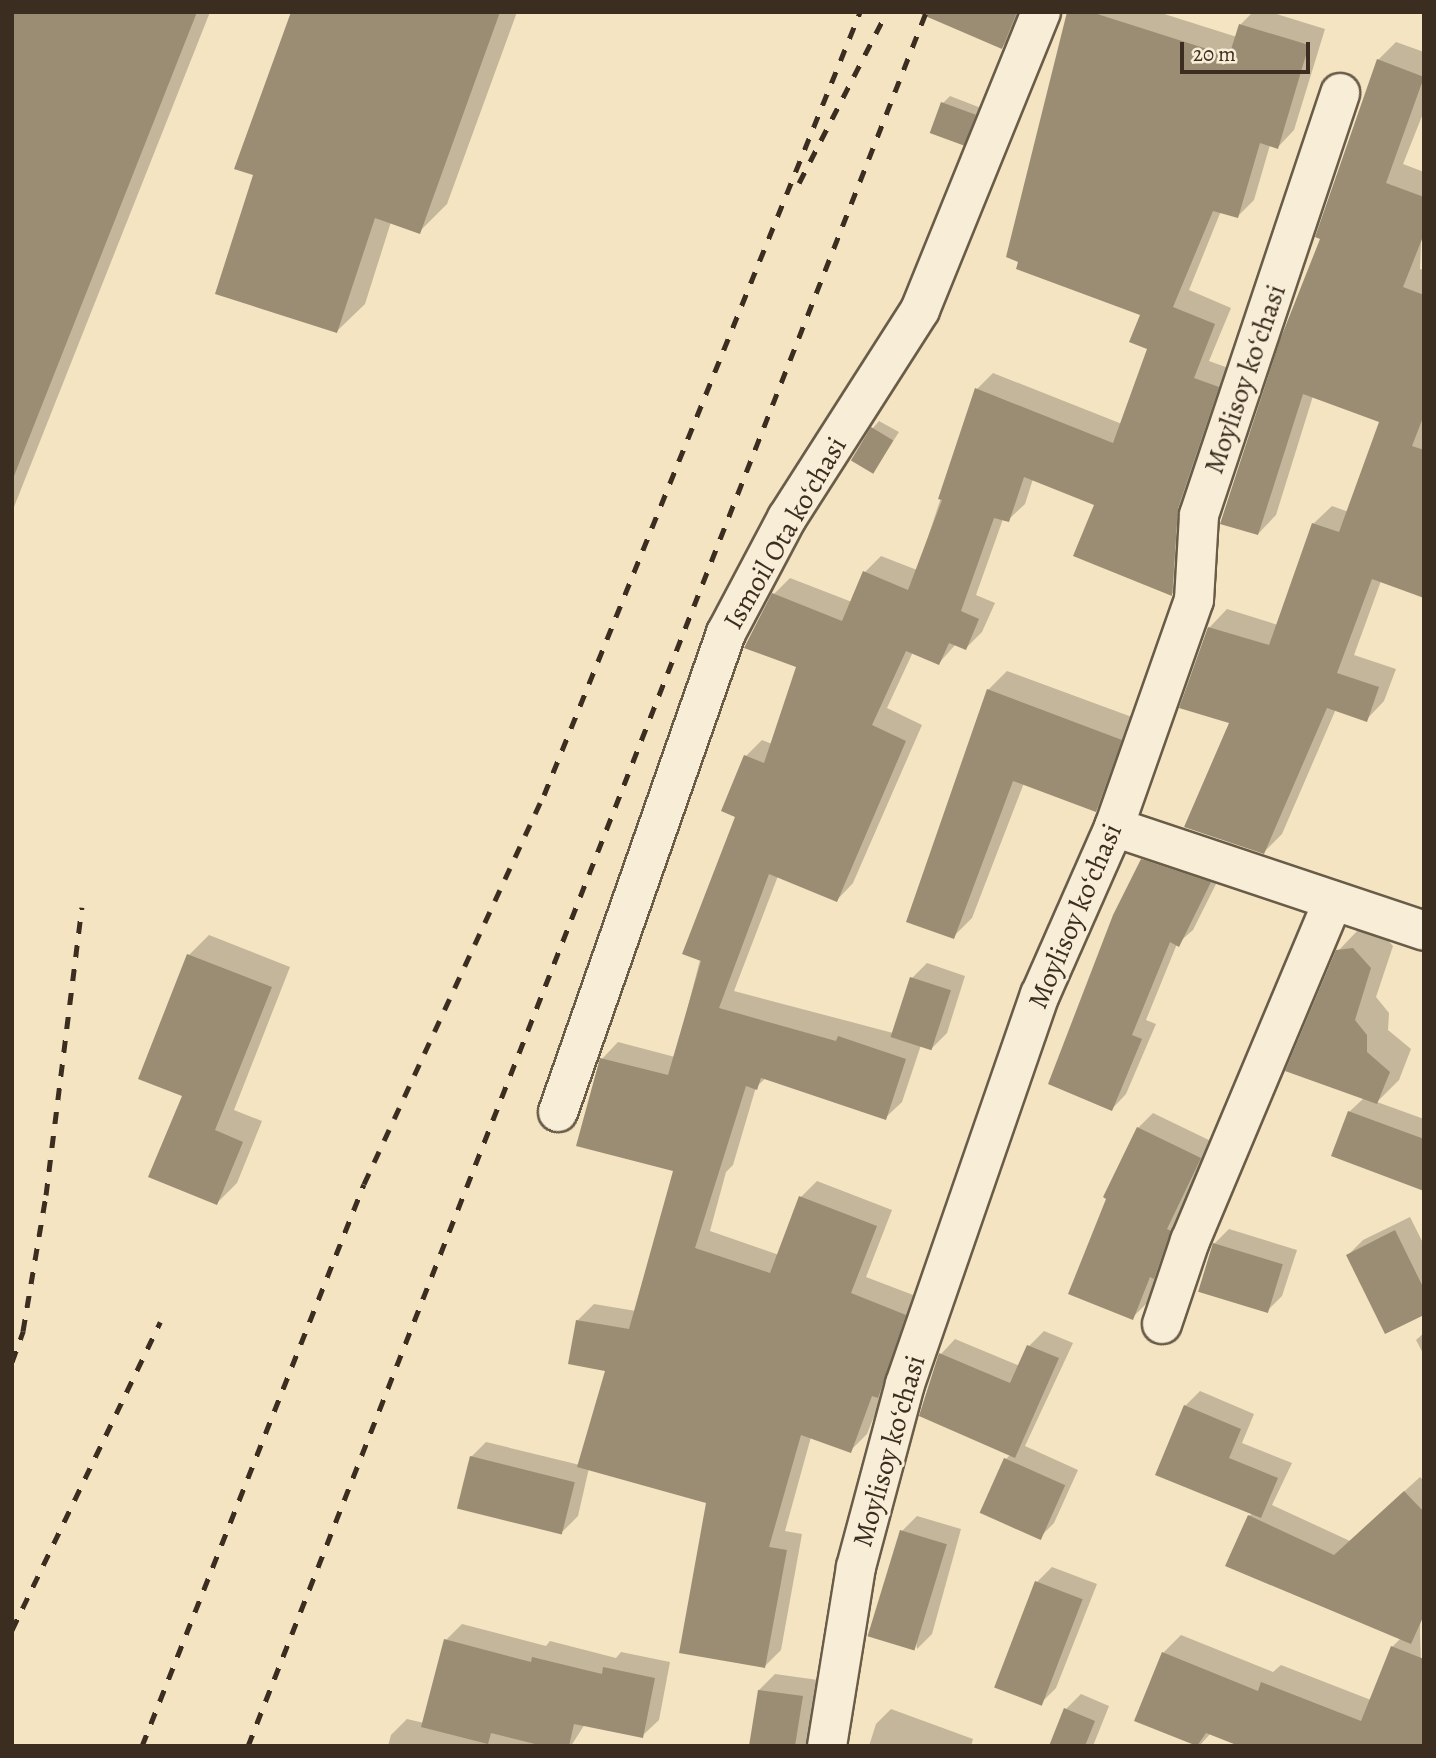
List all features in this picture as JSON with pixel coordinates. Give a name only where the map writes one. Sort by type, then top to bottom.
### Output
[{"type":"street","name":"Ismoil Ota koʻchasi","points":[[558,1112],[726,633],[787,518],[920,310],[1041,12]]},
{"type":"street","name":"Moylisoy koʻchasi","points":[[827,1746],[856,1567],[905,1384],[1040,995],[1114,827],[1194,600],[1199,515],[1340,93]]},
{"type":"street","points":[[1114,827],[1424,931]]},
{"type":"street","points":[[1163,1324],[1190,1241],[1333,901]]},
{"type":"building","points":[[12,12],[197,12],[14,476],[12,476]]},
{"type":"building","points":[[291,12],[500,12],[420,234],[375,218],[337,333],[215,294],[253,175],[234,169]]},
{"type":"building","points":[[916,12],[1017,12],[1002,49]]},
{"type":"building","points":[[1067,12],[1091,12],[1229,56],[1239,24],[1309,45],[1278,149],[1260,143],[1238,218],[1213,211],[1173,307],[1215,324],[1194,378],[1219,387],[1178,508],[1172,596],[1073,556],[1094,505],[1024,477],[1009,522],[994,518],[961,611],[979,619],[966,650],[949,643],[939,665],[906,651],[872,725],[906,741],[837,902],[769,874],[719,1008],[836,1041],[838,1036],[906,1059],[886,1120],[761,1078],[757,1090],[746,1086],[695,1248],[770,1273],[799,1196],[877,1226],[851,1293],[906,1315],[878,1398],[872,1396],[851,1453],[801,1435],[769,1547],[787,1550],[765,1668],[679,1653],[706,1503],[577,1467],[605,1371],[568,1364],[576,1320],[629,1329],[673,1171],[576,1146],[600,1058],[668,1075],[701,961],[682,954],[735,817],[721,811],[744,755],[764,763],[796,667],[744,648],[772,593],[842,621],[863,571],[908,590],[942,500],[938,499],[975,388],[1113,443],[1147,349],[1129,342],[1140,315],[1016,269],[1018,262],[1006,257]]},
{"type":"building","points":[[1377,59],[1424,77],[1386,183],[1424,197],[1424,234],[1403,287],[1424,295],[1424,415],[1412,446],[1424,450],[1424,598],[1372,579],[1337,673],[1379,687],[1367,722],[1327,708],[1264,854],[1184,827],[1229,723],[1179,708],[1208,627],[1269,645],[1312,523],[1339,532],[1379,422],[1303,394],[1258,535],[1220,524],[1280,340],[1320,239],[1315,237]]},
{"type":"building","points":[[941,102],[976,115],[964,146],[930,133]]},
{"type":"building","points":[[871,427],[893,440],[873,474],[851,460]]},
{"type":"building","points":[[987,689],[1122,740],[1096,812],[1013,781],[954,939],[906,922]]},
{"type":"building","points":[[1141,859],[1211,882],[1179,947],[1170,942],[1132,1035],[1142,1039],[1112,1111],[1048,1084],[1113,915]]},
{"type":"building","points":[[1353,948],[1371,968],[1355,1020],[1367,1035],[1367,1052],[1390,1072],[1377,1104],[1285,1071],[1336,950]]},
{"type":"building","points":[[187,954],[272,987],[215,1130],[243,1142],[217,1205],[148,1177],[182,1096],[138,1079]]},
{"type":"building","points":[[910,977],[951,990],[931,1050],[891,1037]]},
{"type":"building","points":[[1348,1111],[1424,1139],[1424,1191],[1331,1156]]},
{"type":"building","points":[[1137,1127],[1201,1158],[1167,1229],[1171,1231],[1154,1279],[1150,1277],[1133,1320],[1068,1294],[1106,1199],[1103,1197]]},
{"type":"building","points":[[1395,1230],[1424,1289],[1424,1315],[1385,1334],[1346,1255]]},
{"type":"building","points":[[1213,1243],[1283,1264],[1268,1313],[1198,1292]]},
{"type":"building","points":[[1027,1345],[1059,1358],[1015,1458],[919,1416],[939,1353],[1010,1383]]},
{"type":"building","points":[[1184,1405],[1241,1429],[1229,1458],[1278,1478],[1261,1518],[1155,1475]]},
{"type":"building","points":[[470,1456],[575,1482],[562,1535],[457,1508]]},
{"type":"building","points":[[1004,1458],[1065,1485],[1041,1540],[980,1513]]},
{"type":"building","points":[[1404,1491],[1424,1512],[1424,1615],[1411,1644],[1225,1566],[1248,1515],[1334,1555]]},
{"type":"building","points":[[900,1530],[947,1544],[914,1650],[868,1636]]},
{"type":"building","points":[[1035,1581],[1083,1599],[1042,1706],[994,1687]]},
{"type":"building","points":[[444,1639],[531,1662],[532,1657],[602,1674],[603,1667],[655,1678],[643,1738],[574,1724],[569,1746],[543,1746],[491,1733],[488,1744],[421,1727]]},
{"type":"building","points":[[1391,1646],[1424,1659],[1424,1746],[1239,1746],[1206,1733],[1197,1746],[1134,1721],[1162,1652],[1258,1691],[1261,1682],[1361,1721]]},
{"type":"building","points":[[758,1690],[803,1696],[795,1746],[749,1746]]},
{"type":"building","points":[[1064,1708],[1095,1721],[1085,1746],[1049,1746]]},
{"type":"railway","points":[[142,1746],[364,1184],[544,795],[860,12]]},
{"type":"railway","points":[[799,183],[887,12]]},
{"type":"railway","points":[[248,1746],[926,12]]},
{"type":"railway","points":[[12,1362],[23,1331],[46,1195],[82,907]]},
{"type":"railway","points":[[12,1630],[160,1322]]}]
